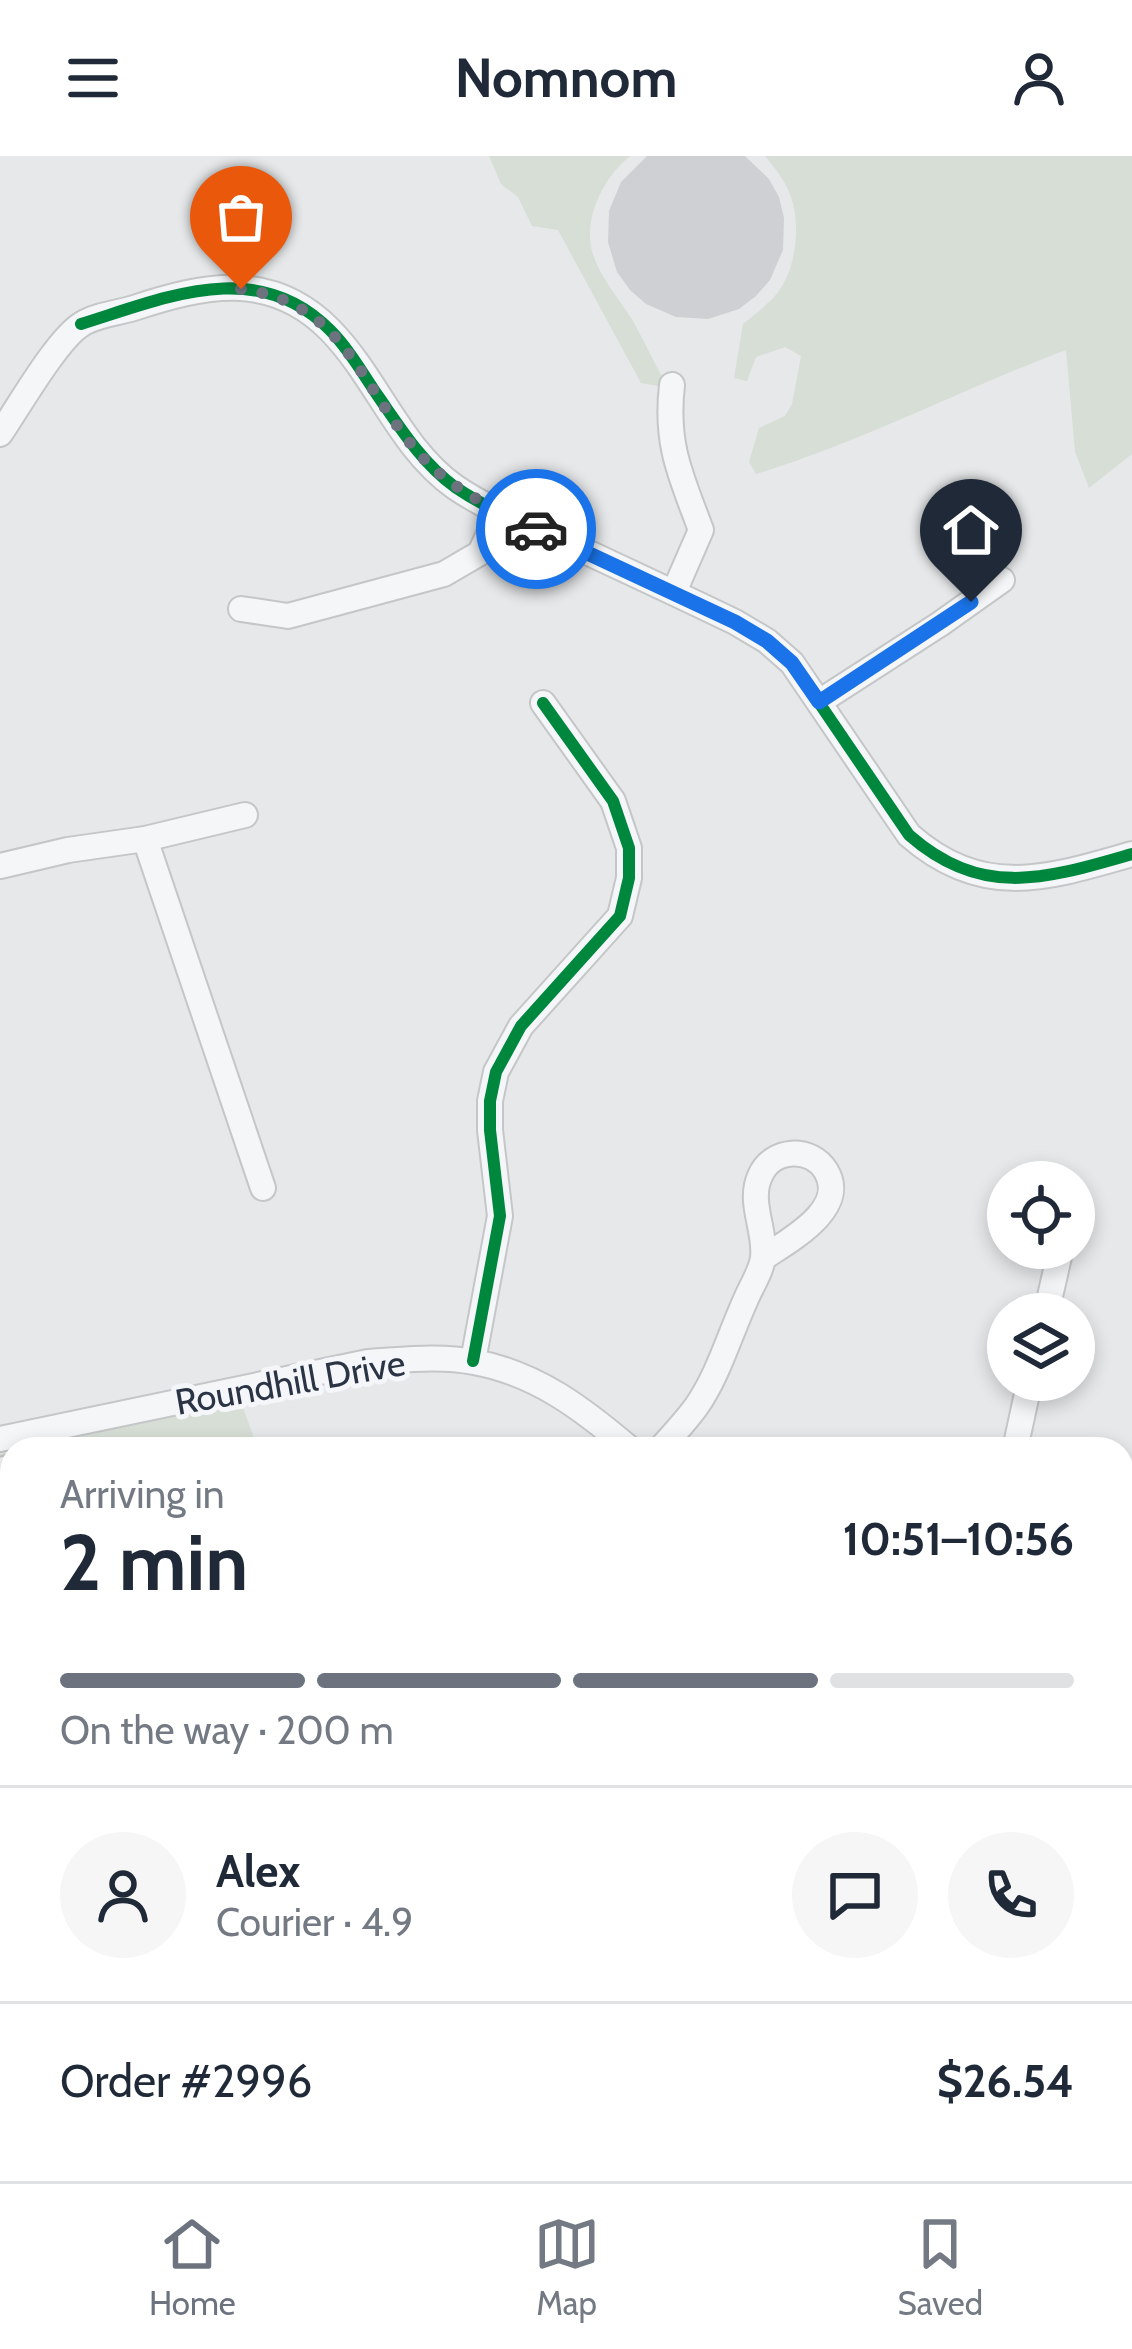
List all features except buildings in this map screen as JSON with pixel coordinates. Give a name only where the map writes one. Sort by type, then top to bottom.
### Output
[{"type":"street","points":[[0,434],[56,351],[81,324],[186,291],[213,287],[268,292],[331,331],[427,462],[454,487],[767,641],[792,663],[909,836],[942,860],[986,875],[1033,879],[1132,854]]},
{"type":"street","points":[[672,385],[670,438],[701,530],[674,592]]},
{"type":"street","points":[[241,609],[288,616],[444,574],[481,553],[499,512]]},
{"type":"street","points":[[819,702],[1002,580]]},
{"type":"street","points":[[473,1361],[500,1216],[490,1130],[496,1072],[521,1026],[620,916],[629,878],[628,848],[613,801],[543,703]]},
{"type":"street","points":[[0,866],[245,814]]},
{"type":"street","points":[[145,838],[262,1188]]},
{"type":"street","points":[[670,1437],[697,1406],[713,1376],[763,1258]]},
{"type":"street","name":"Roundhill Drive","points":[[10,1437],[368,1362],[420,1359],[473,1361],[506,1370],[552,1389],[616,1437]]},
{"type":"street","points":[[1018,1437],[1025,1401]]},
{"type":"shaded area","points":[[489,156],[630,156],[599,197],[591,222],[591,247],[603,277],[633,321],[668,388],[641,383],[558,230],[532,226],[518,197],[501,184]]},
{"type":"shaded area","points":[[765,156],[1132,156],[1132,454],[1089,488],[1075,452],[1066,350],[756,474],[749,462],[759,428],[785,416],[792,404],[801,356],[785,347],[756,357],[747,381],[734,378],[743,324],[779,291],[795,246],[791,197]]},
{"type":"shaded area","points":[[241,1402],[254,1437],[77,1437]]},
{"type":"cycle path","points":[[81,324],[210,290],[272,294],[302,307],[337,337],[413,445],[455,487],[767,641],[792,663],[909,835],[936,855],[963,869],[1017,878],[1132,854]]},
{"type":"cycle path","points":[[473,1361],[500,1216],[490,1130],[496,1072],[521,1026],[620,916],[629,878],[629,848],[613,801],[543,703]]},
{"type":"way so far","points":[[241,289],[268,292],[319,320],[343,345],[427,462],[454,487],[536,529]]},
{"type":"route","points":[[536,529],[767,641],[792,663],[819,702],[971,602]]}]
